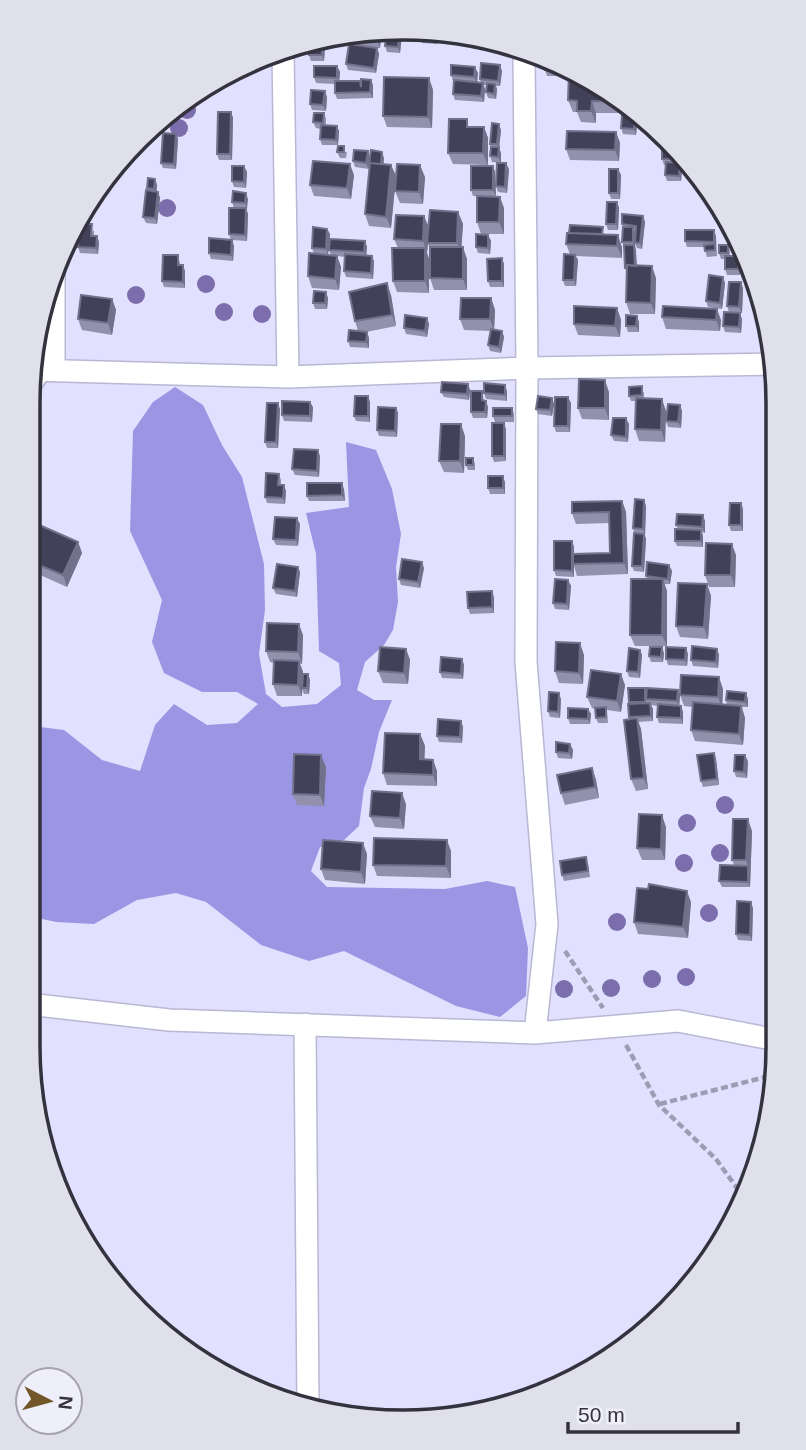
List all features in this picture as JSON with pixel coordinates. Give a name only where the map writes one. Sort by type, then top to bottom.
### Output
[{"type":"street","points":[[282,61],[288,377]]},
{"type":"street","points":[[524,61],[526,662],[547,924],[535,1033]]},
{"type":"street","points":[[49,326],[44,370],[288,377],[527,368],[764,364]]},
{"type":"street","points":[[40,1005],[169,1020],[535,1033],[678,1021],[766,1038]]},
{"type":"street","points":[[305,1024],[308,1397]]},
{"type":"path","points":[[547,924],[615,1026],[660,1105],[716,1159],[737,1188]]},
{"type":"path","points":[[660,1105],[764,1077]]},
{"type":"shaded area","points":[[175,387],[203,405],[222,445],[242,477],[264,564],[265,610],[259,654],[266,694],[282,707],[317,704],[341,685],[339,663],[319,651],[316,554],[306,513],[349,507],[346,442],[376,450],[392,489],[401,534],[396,567],[398,602],[393,630],[384,645],[365,662],[357,690],[374,700],[392,700],[379,732],[364,788],[359,826],[344,840],[320,847],[311,871],[327,887],[445,889],[487,881],[515,887],[528,948],[526,996],[500,1017],[456,1006],[344,951],[309,961],[261,945],[206,902],[176,893],[137,900],[94,924],[40,919],[40,727],[64,730],[102,760],[140,771],[155,725],[174,704],[207,725],[237,723],[258,704],[237,692],[202,692],[164,673],[152,642],[162,600],[130,531],[133,431],[153,402]]},
{"type":"building","points":[[399,40],[398,47],[385,46],[386,41]]},
{"type":"building","points":[[349,44],[377,48],[374,68],[346,64]]},
{"type":"building","points":[[322,50],[322,55],[309,53]]},
{"type":"building","points":[[481,63],[500,65],[498,81],[480,79]]},
{"type":"building","points":[[451,65],[475,67],[474,77],[451,75]]},
{"type":"building","points":[[314,66],[337,66],[337,78],[314,77]]},
{"type":"building","points":[[384,77],[429,78],[428,117],[383,116]]},
{"type":"building","points":[[361,79],[371,80],[370,92],[335,93],[335,81],[360,81],[361,87]]},
{"type":"building","points":[[454,80],[483,83],[481,96],[453,94]]},
{"type":"building","points":[[569,81],[606,102],[592,101],[591,111],[577,111],[577,101],[568,100]]},
{"type":"building","points":[[487,83],[495,84],[494,94],[486,92]]},
{"type":"building","points":[[311,90],[325,91],[323,105],[310,104]]},
{"type":"building","points":[[218,112],[231,112],[230,154],[217,154]]},
{"type":"building","points":[[314,113],[324,113],[323,123],[313,122]]},
{"type":"building","points":[[622,114],[634,124],[634,129],[621,128]]},
{"type":"building","points":[[449,119],[467,119],[467,127],[484,127],[483,153],[448,153]]},
{"type":"building","points":[[492,123],[499,124],[497,144],[490,144]]},
{"type":"building","points":[[321,125],[337,126],[336,140],[320,139]]},
{"type":"building","points":[[567,131],[616,132],[615,150],[566,149]]},
{"type":"building","points":[[163,133],[176,134],[174,164],[161,163]]},
{"type":"building","points":[[338,146],[344,146],[344,152],[337,152]]},
{"type":"building","points":[[491,147],[499,147],[498,157],[490,156]]},
{"type":"building","points":[[662,148],[672,159],[662,159]]},
{"type":"building","points":[[354,150],[368,151],[366,163],[353,161]]},
{"type":"building","points":[[371,150],[382,152],[381,164],[369,164]]},
{"type":"building","points":[[313,161],[350,164],[347,188],[310,185]]},
{"type":"building","points":[[666,162],[675,163],[680,168],[679,176],[665,175]]},
{"type":"building","points":[[370,163],[391,165],[386,217],[365,214]]},
{"type":"building","points":[[497,163],[506,163],[505,187],[496,186]]},
{"type":"building","points":[[397,164],[420,165],[419,192],[395,191]]},
{"type":"building","points":[[232,166],[244,166],[244,182],[232,181]]},
{"type":"building","points":[[471,166],[493,166],[493,190],[471,190]]},
{"type":"building","points":[[609,169],[618,169],[618,193],[609,193]]},
{"type":"building","points":[[148,178],[155,179],[154,189],[147,188]]},
{"type":"building","points":[[146,190],[158,192],[155,218],[143,217]]},
{"type":"building","points":[[233,191],[246,193],[245,203],[232,202]]},
{"type":"building","points":[[477,196],[500,197],[499,222],[477,222]]},
{"type":"building","points":[[607,202],[617,202],[616,224],[606,224]]},
{"type":"building","points":[[229,208],[246,208],[245,235],[229,234]]},
{"type":"building","points":[[430,210],[458,212],[457,243],[427,243]]},
{"type":"building","points":[[622,214],[643,216],[640,243],[635,243],[636,226],[622,224]]},
{"type":"building","points":[[396,215],[424,216],[423,241],[394,239]]},
{"type":"building","points":[[88,224],[92,224],[91,236],[97,236],[96,248],[78,247]]},
{"type":"building","points":[[570,225],[603,227],[602,234],[569,233]]},
{"type":"building","points":[[313,227],[327,229],[326,249],[312,248]]},
{"type":"building","points":[[623,227],[633,227],[633,242],[622,242]]},
{"type":"building","points":[[685,230],[714,230],[714,242],[685,241]]},
{"type":"building","points":[[567,233],[618,235],[617,246],[566,244]]},
{"type":"building","points":[[476,234],[488,235],[488,248],[476,247]]},
{"type":"building","points":[[209,238],[232,240],[231,255],[209,253]]},
{"type":"building","points":[[330,239],[365,241],[364,252],[329,250]]},
{"type":"building","points":[[715,244],[715,250],[705,251],[704,245]]},
{"type":"building","points":[[624,245],[634,245],[635,266],[627,265],[625,268]]},
{"type":"building","points":[[719,245],[728,245],[728,253],[719,253]]},
{"type":"building","points":[[430,247],[463,247],[463,279],[430,278]]},
{"type":"building","points":[[392,248],[425,248],[425,281],[393,281]]},
{"type":"building","points":[[309,253],[337,256],[335,279],[308,276]]},
{"type":"building","points":[[345,254],[372,256],[371,273],[344,271]]},
{"type":"building","points":[[564,254],[575,255],[574,280],[563,280]]},
{"type":"building","points":[[163,255],[178,255],[178,265],[183,265],[183,282],[162,281]]},
{"type":"building","points":[[725,256],[734,256],[738,269],[725,269]]},
{"type":"building","points":[[502,258],[502,281],[488,281],[487,259]]},
{"type":"building","points":[[627,265],[652,266],[651,303],[626,302]]},
{"type":"building","points":[[709,275],[723,277],[720,303],[706,301]]},
{"type":"building","points":[[729,282],[741,282],[739,307],[727,306]]},
{"type":"building","points":[[387,283],[392,315],[355,321],[349,292]]},
{"type":"building","points":[[314,291],[326,292],[325,303],[313,303]]},
{"type":"building","points":[[81,295],[112,299],[108,323],[78,319]]},
{"type":"building","points":[[461,298],[491,298],[490,319],[460,319]]},
{"type":"building","points":[[574,306],[617,308],[615,326],[574,324]]},
{"type":"building","points":[[663,306],[717,309],[716,320],[662,317]]},
{"type":"building","points":[[724,312],[740,313],[739,327],[723,326]]},
{"type":"building","points":[[405,315],[427,318],[425,331],[404,328]]},
{"type":"building","points":[[626,315],[637,316],[636,326],[626,326]]},
{"type":"building","points":[[491,329],[502,331],[499,347],[488,345]]},
{"type":"building","points":[[349,330],[367,332],[366,342],[348,341]]},
{"type":"building","points":[[579,379],[605,380],[605,408],[578,408]]},
{"type":"building","points":[[442,382],[468,384],[467,394],[441,392]]},
{"type":"building","points":[[484,383],[505,385],[505,395],[484,393]]},
{"type":"building","points":[[642,386],[642,395],[629,396],[629,387]]},
{"type":"building","points":[[471,391],[482,391],[482,400],[486,401],[485,412],[471,412]]},
{"type":"building","points":[[355,396],[368,396],[368,416],[354,416]]},
{"type":"building","points":[[538,396],[552,398],[550,410],[536,409]]},
{"type":"building","points":[[555,397],[568,397],[568,426],[554,426]]},
{"type":"building","points":[[636,398],[662,399],[661,430],[635,429]]},
{"type":"building","points":[[282,401],[310,402],[310,416],[282,415]]},
{"type":"building","points":[[267,403],[278,403],[276,442],[265,442]]},
{"type":"building","points":[[668,404],[680,405],[678,422],[666,421]]},
{"type":"building","points":[[378,407],[396,408],[395,431],[377,430]]},
{"type":"building","points":[[493,408],[512,408],[512,416],[493,416]]},
{"type":"building","points":[[613,418],[626,418],[626,437],[611,435]]},
{"type":"building","points":[[492,423],[504,423],[504,456],[492,456]]},
{"type":"building","points":[[441,424],[461,424],[460,461],[439,461]]},
{"type":"building","points":[[294,449],[318,450],[317,471],[292,469]]},
{"type":"building","points":[[466,458],[473,458],[473,465],[466,465]]},
{"type":"building","points":[[266,473],[279,474],[278,485],[284,485],[283,498],[265,497]]},
{"type":"building","points":[[488,476],[503,476],[503,488],[488,488]]},
{"type":"building","points":[[307,483],[342,483],[342,495],[307,496]]},
{"type":"building","points":[[635,499],[644,500],[643,529],[633,528]]},
{"type":"building","points":[[622,501],[624,563],[573,564],[573,554],[610,553],[609,512],[572,513],[572,502]]},
{"type":"building","points":[[730,503],[741,503],[741,525],[729,525]]},
{"type":"building","points":[[677,514],[703,515],[702,527],[676,525]]},
{"type":"building","points":[[275,517],[297,518],[296,540],[273,539]]},
{"type":"building","points":[[40,525],[78,542],[63,575],[40,566]]},
{"type":"building","points":[[675,529],[701,530],[701,541],[675,541]]},
{"type":"building","points":[[634,533],[644,534],[642,566],[632,566]]},
{"type":"building","points":[[554,541],[572,541],[572,571],[554,570]]},
{"type":"building","points":[[706,543],[732,544],[731,575],[705,575]]},
{"type":"building","points":[[402,559],[422,562],[418,582],[399,579]]},
{"type":"building","points":[[647,562],[669,565],[668,579],[646,576]]},
{"type":"building","points":[[277,564],[298,567],[295,591],[273,588]]},
{"type":"building","points":[[555,579],[568,580],[567,604],[553,603]]},
{"type":"building","points":[[631,579],[663,579],[662,635],[630,635]]},
{"type":"building","points":[[678,583],[707,584],[704,627],[676,626]]},
{"type":"building","points":[[492,591],[492,607],[468,608],[467,592]]},
{"type":"building","points":[[267,623],[299,624],[298,652],[266,651]]},
{"type":"building","points":[[556,642],[580,643],[579,673],[555,671]]},
{"type":"building","points":[[692,646],[717,649],[716,662],[691,660]]},
{"type":"building","points":[[380,647],[406,649],[404,673],[378,671]]},
{"type":"building","points":[[650,647],[662,647],[661,657],[649,656]]},
{"type":"building","points":[[666,647],[686,648],[685,660],[666,659]]},
{"type":"building","points":[[629,648],[640,650],[638,672],[627,671]]},
{"type":"building","points":[[441,657],[462,659],[461,674],[440,672]]},
{"type":"building","points":[[274,660],[299,661],[298,685],[273,684]]},
{"type":"building","points":[[591,670],[621,674],[617,701],[587,697]]},
{"type":"building","points":[[303,674],[308,674],[307,688],[302,688]]},
{"type":"building","points":[[681,675],[719,677],[718,697],[680,695]]},
{"type":"building","points":[[628,688],[645,688],[645,702],[629,702]]},
{"type":"building","points":[[647,688],[678,690],[677,701],[646,699]]},
{"type":"building","points":[[727,691],[746,693],[745,702],[726,700]]},
{"type":"building","points":[[549,692],[559,693],[558,712],[548,711]]},
{"type":"building","points":[[693,702],[741,706],[739,734],[691,730]]},
{"type":"building","points":[[650,703],[651,716],[629,717],[628,704]]},
{"type":"building","points":[[658,704],[681,706],[681,718],[657,717]]},
{"type":"building","points":[[606,707],[606,717],[596,718],[595,708]]},
{"type":"building","points":[[568,708],[588,709],[588,719],[568,718]]},
{"type":"building","points":[[637,718],[644,778],[631,779],[624,720]]},
{"type":"building","points":[[438,719],[461,721],[460,737],[437,736]]},
{"type":"building","points":[[385,733],[420,734],[420,759],[433,760],[433,775],[383,773]]},
{"type":"building","points":[[556,742],[570,744],[569,753],[556,752]]},
{"type":"building","points":[[714,753],[717,779],[701,781],[697,755]]},
{"type":"building","points":[[294,754],[321,755],[320,795],[293,794]]},
{"type":"building","points":[[735,755],[745,755],[744,772],[734,771]]},
{"type":"building","points":[[592,768],[595,787],[561,793],[557,775]]},
{"type":"building","points":[[372,791],[402,793],[400,818],[370,816]]},
{"type":"building","points":[[639,814],[662,815],[661,849],[637,848]]},
{"type":"building","points":[[733,819],[748,819],[746,860],[732,860]]},
{"type":"building","points":[[374,838],[447,840],[446,866],[373,865]]},
{"type":"building","points":[[323,840],[363,843],[361,872],[321,869]]},
{"type":"building","points":[[586,857],[588,871],[562,875],[560,861]]},
{"type":"building","points":[[720,865],[748,866],[748,882],[719,881]]},
{"type":"building","points":[[649,884],[687,891],[683,927],[634,922],[637,888],[648,889]]},
{"type":"building","points":[[737,901],[751,902],[750,935],[736,934]]}]
